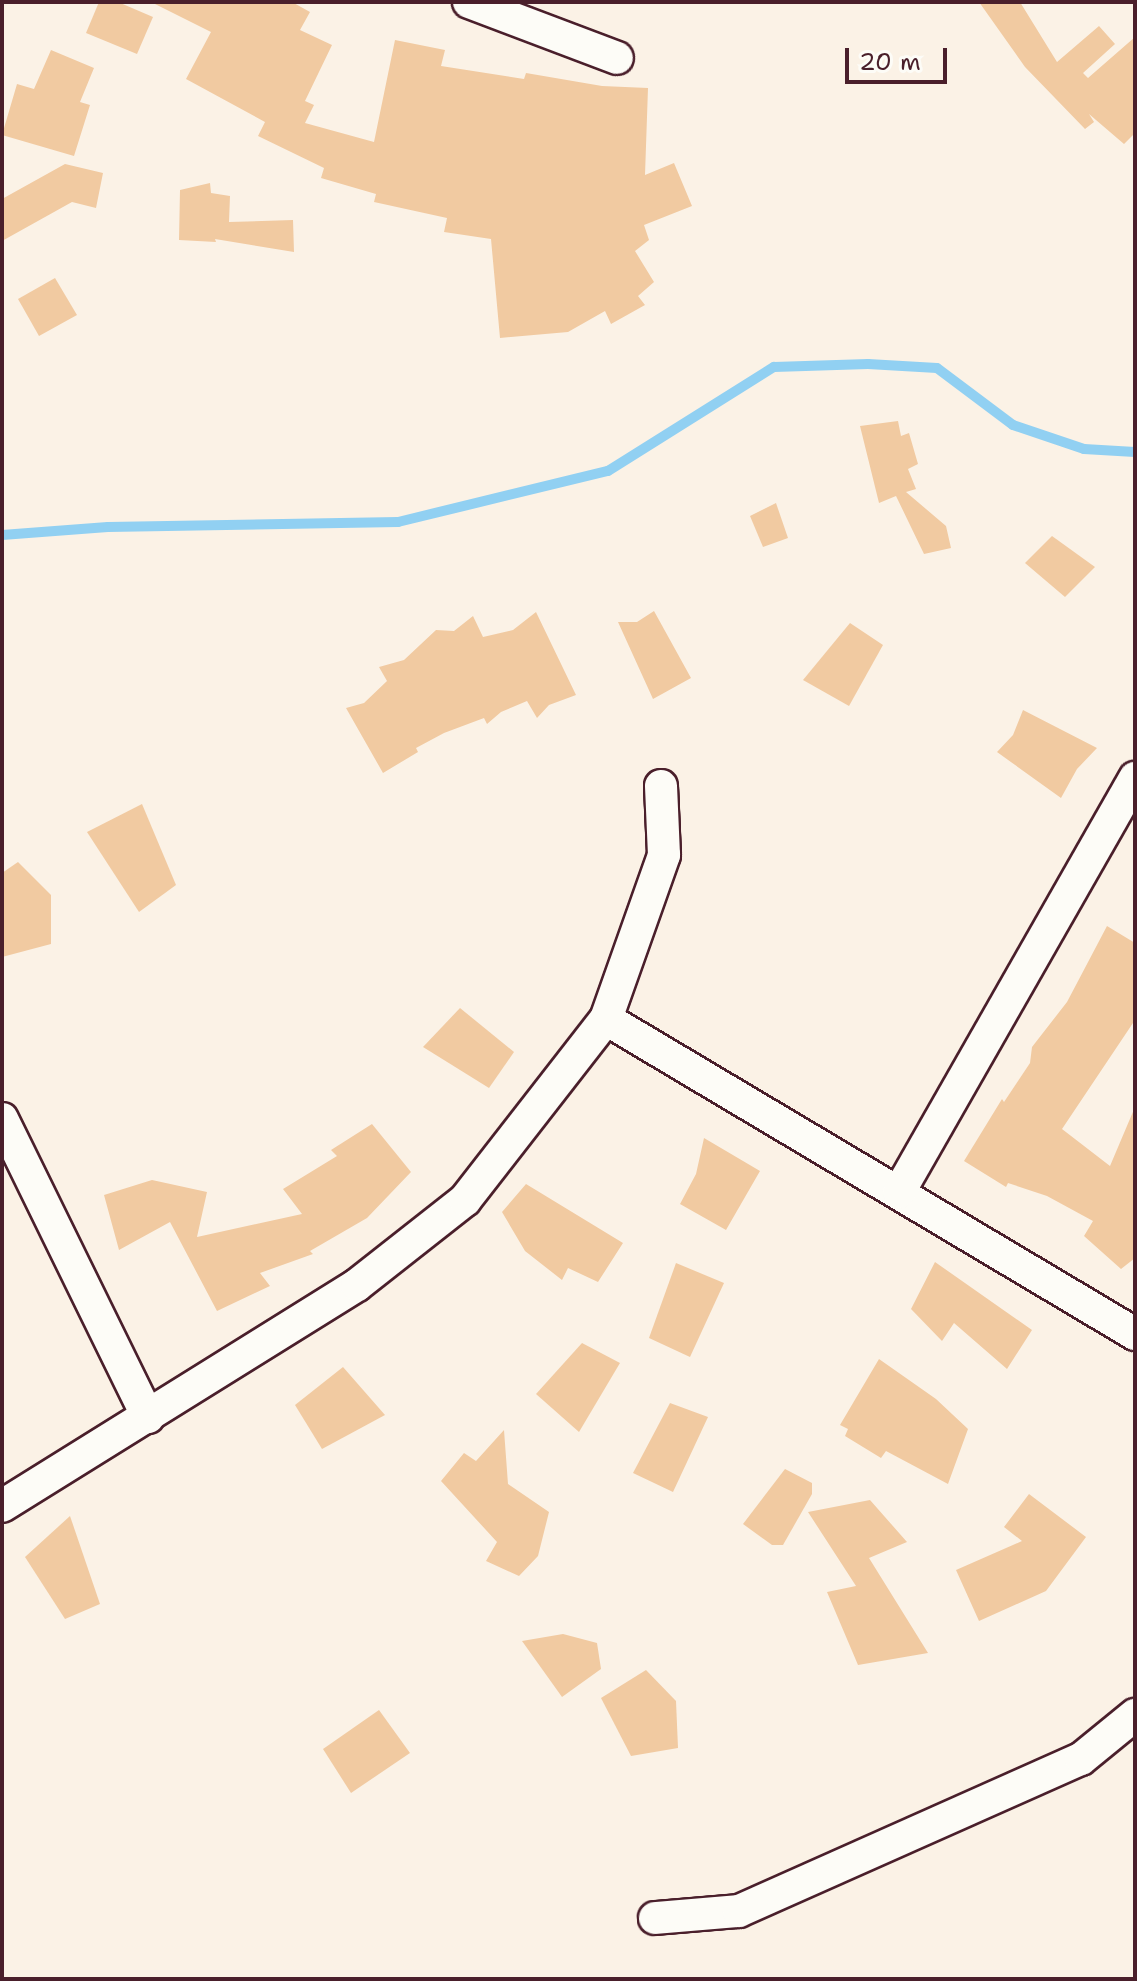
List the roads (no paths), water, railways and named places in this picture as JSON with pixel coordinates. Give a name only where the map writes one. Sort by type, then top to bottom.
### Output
[{"type":"street","points":[[469,2],[617,58]]},
{"type":"street","points":[[899,1192],[1135,778]]},
{"type":"street","points":[[2,1506],[357,1285],[465,1200],[606,1019],[664,855],[661,786]]},
{"type":"street","points":[[606,1019],[1135,1334]]},
{"type":"street","points":[[2,1119],[148,1417]]},
{"type":"street","points":[[655,1918],[739,1911],[1081,1759],[1135,1715]]},
{"type":"waterway","points":[[2,535],[108,527],[398,522],[608,471],[774,367],[868,364],[937,368],[1013,425],[1084,449],[1135,452]]}]
